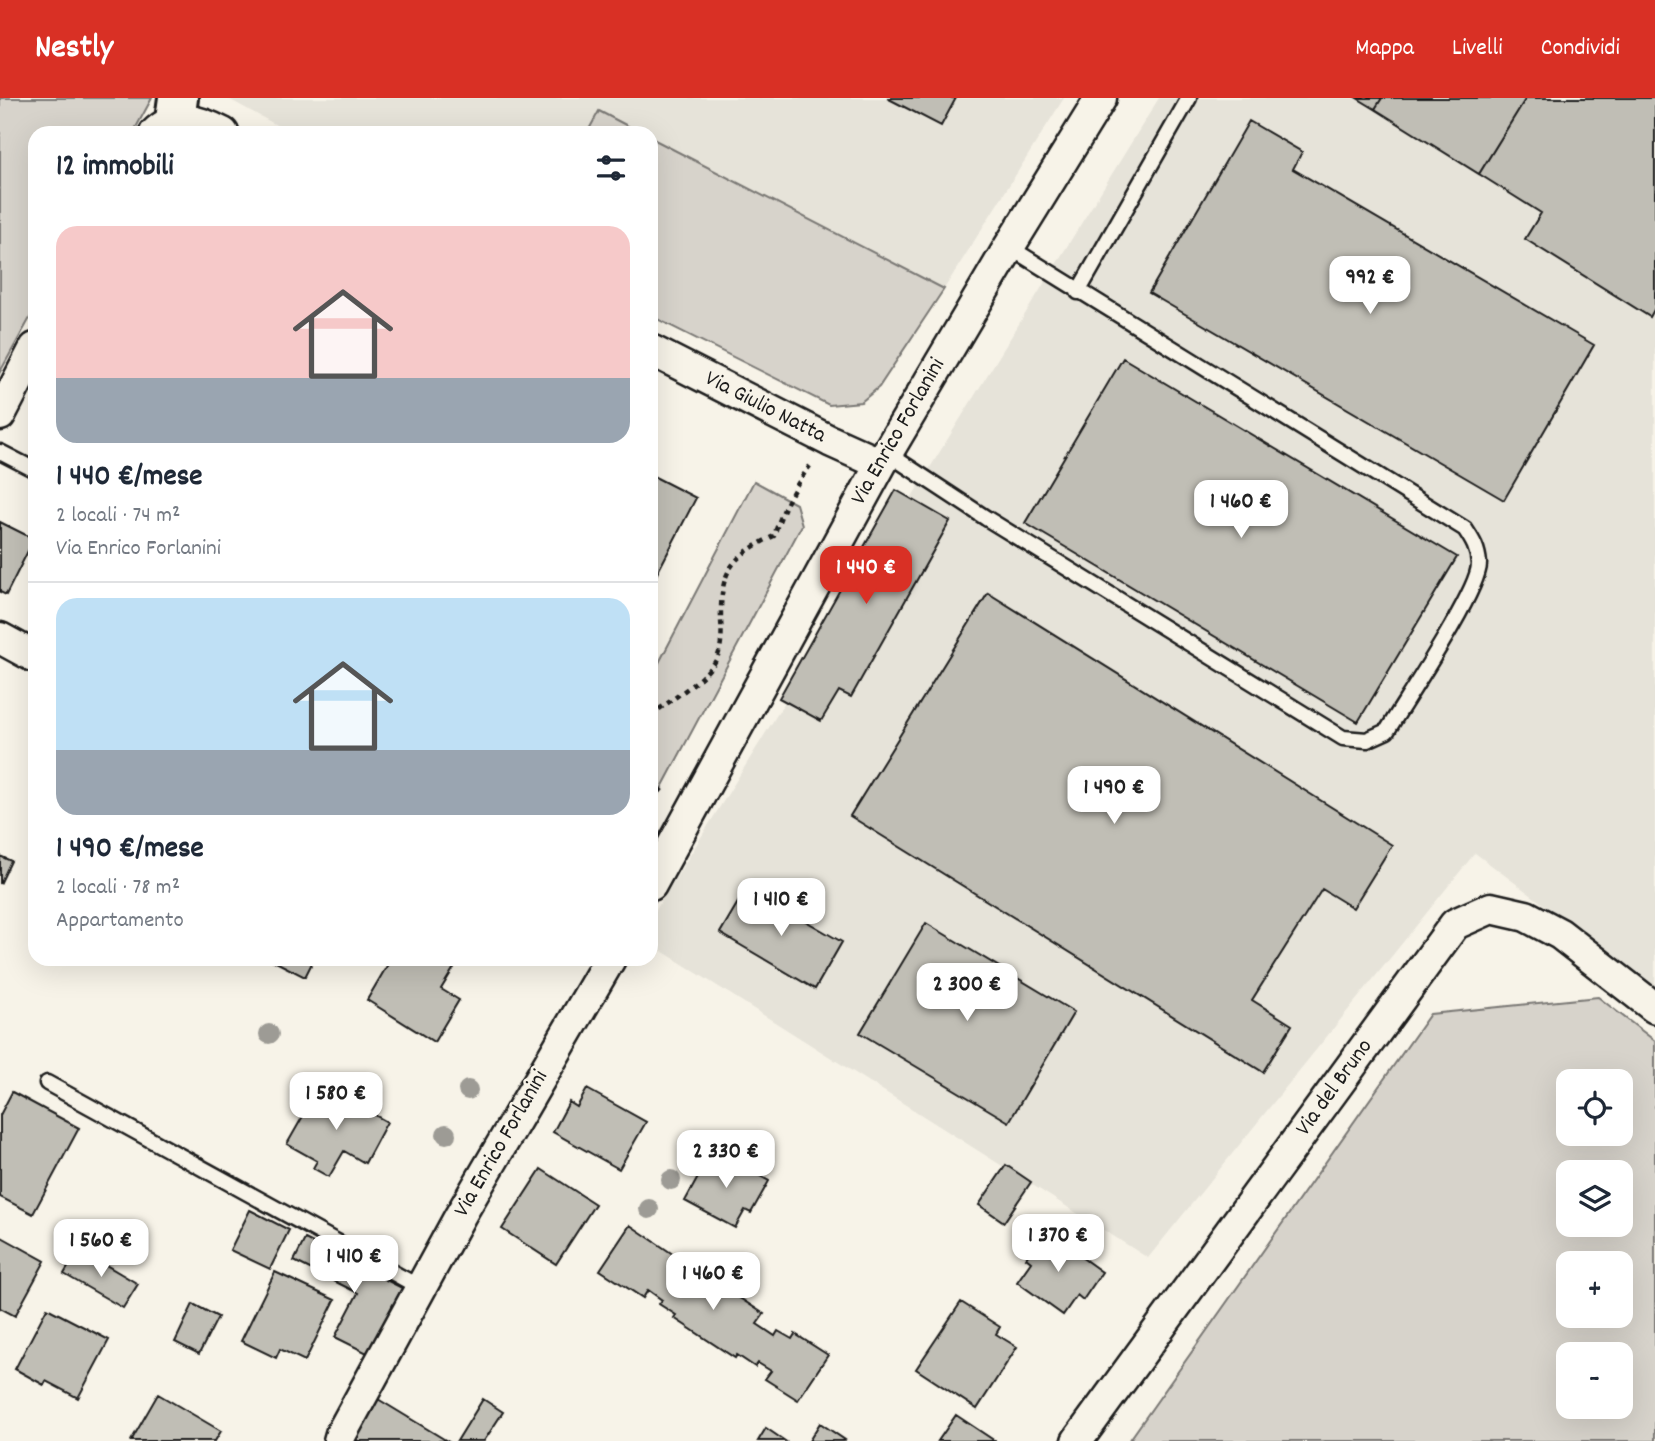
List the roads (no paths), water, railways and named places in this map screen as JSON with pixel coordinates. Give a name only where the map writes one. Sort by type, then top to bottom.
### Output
[{"type":"street","name":"Via Enrico Forlanini","points":[[658,872],[884,458],[1101,98]]},
{"type":"street","points":[[169,117],[195,121],[207,126]]},
{"type":"street","name":"Via Giulio Natta","points":[[658,354],[831,441],[884,458]]},
{"type":"street","points":[[0,415],[28,361]]},
{"type":"street","points":[[0,638],[28,653]]},
{"type":"street","name":"Via del Bruno","points":[[1077,1441],[1455,924],[1491,908],[1526,916],[1560,934],[1655,1008]]},
{"type":"street","name":"Via Enrico Forlanini","points":[[339,1441],[460,1216],[606,966]]},
{"type":"lane","points":[[1078,292],[1189,98]]},
{"type":"lane","points":[[884,458],[1343,738],[1367,740],[1387,731],[1470,593],[1479,567],[1477,546],[1465,529],[1009,247]]},
{"type":"lane","points":[[0,452],[28,466]]},
{"type":"lane","points":[[47,1083],[421,1288]]}]
